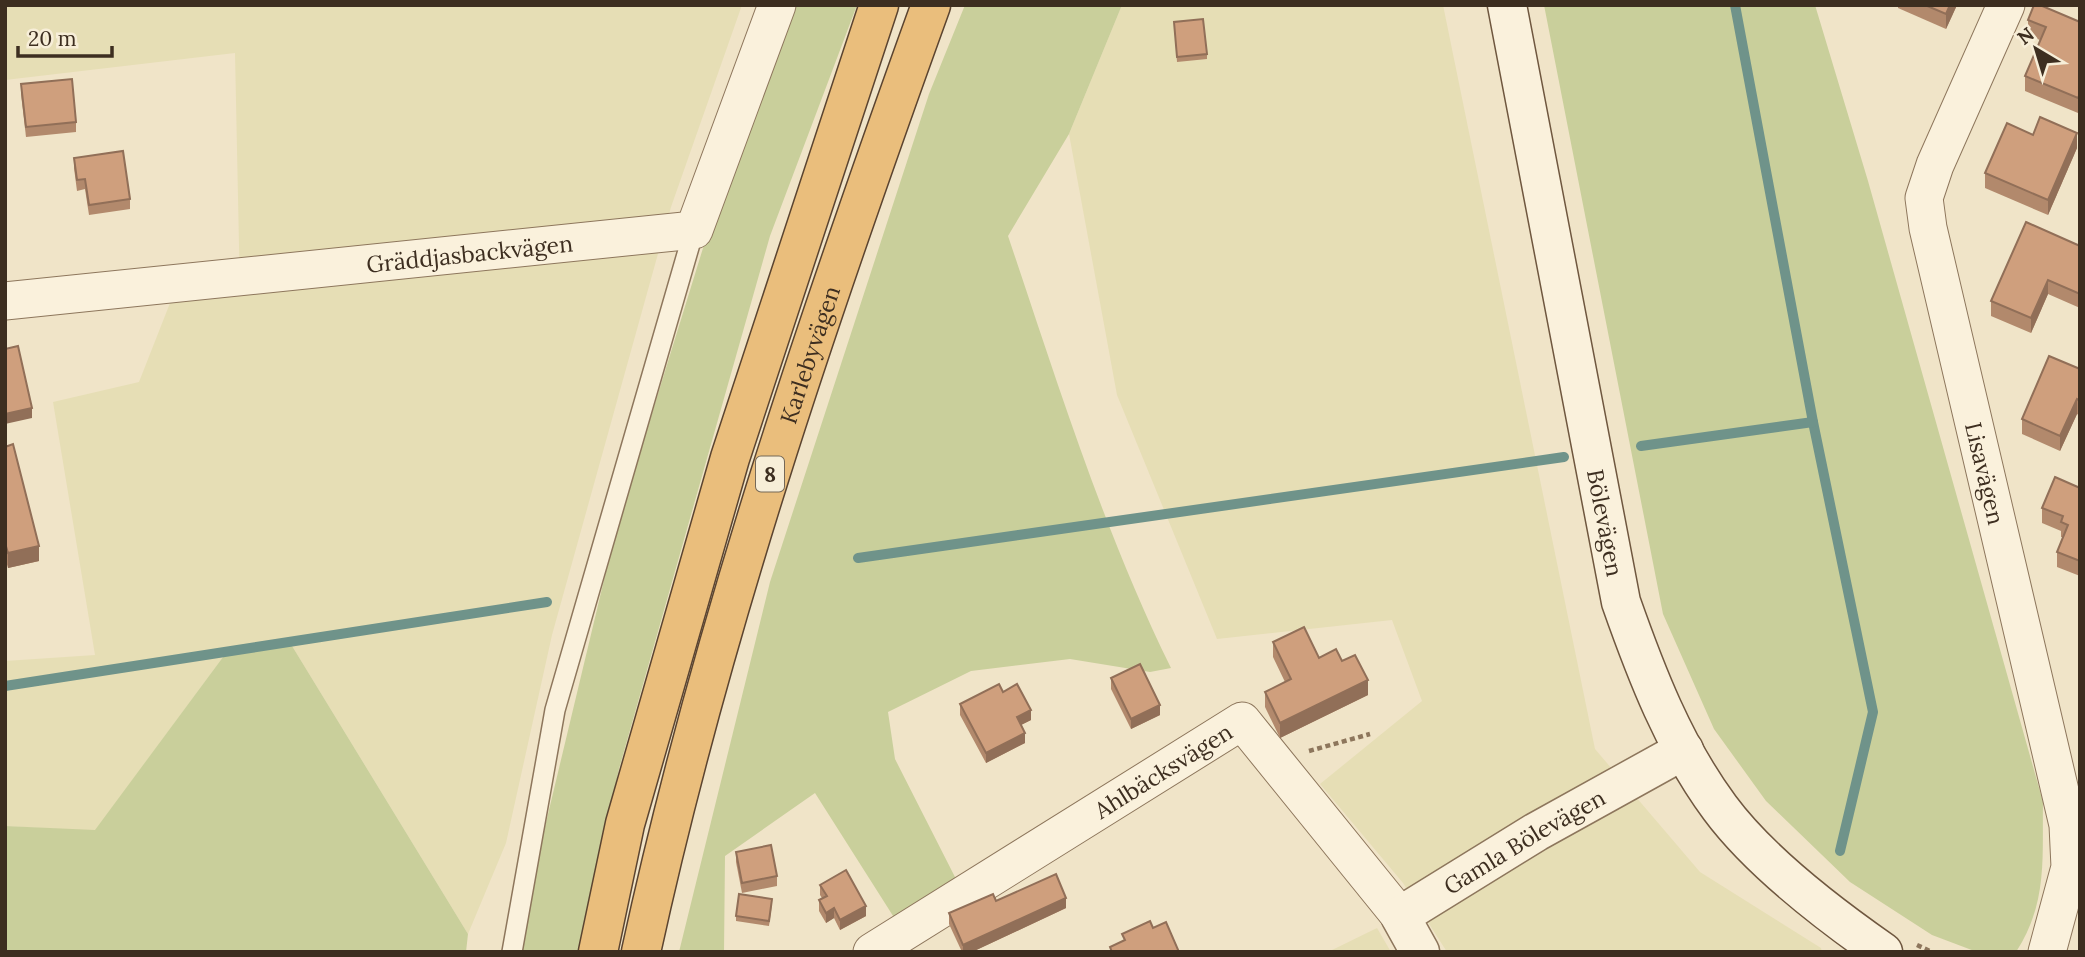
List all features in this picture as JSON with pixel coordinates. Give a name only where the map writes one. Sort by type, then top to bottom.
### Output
[{"type":"highway","name":"Karlebyvägen","points":[[598,952],[625,824],[730,458],[879,5]]},
{"type":"highway","name":"Karlebyvägen","points":[[641,952],[668,831],[770,473],[931,5]]},
{"type":"main road","name":"Bölevägen","points":[[1507,5],[1621,602],[1646,670],[1684,750],[1720,808],[1778,870],[1837,920],[1896,947]]},
{"type":"main road","name":"Gamla Bölevägen","points":[[1400,916],[1536,832],[1684,750]]},
{"type":"main road","points":[[1400,916],[1420,952]]},
{"type":"street","points":[[694,230],[777,5]]},
{"type":"street","name":"Lisavägen","points":[[2006,5],[1935,165],[1924,198],[1928,228],[2068,825],[2070,867],[2047,952]]},
{"type":"street","name":"Gräddjasbackvägen","points":[[5,301],[694,230]]},
{"type":"street","name":"Ahlbäcksvägen","points":[[872,952],[1242,721],[1400,916]]},
{"type":"lane","points":[[512,952],[555,710],[694,230]]},
{"type":"path","points":[[1275,761],[1370,734]]},
{"type":"path","points":[[1896,947],[1932,952]]},
{"type":"shaded area","points":[[5,5],[742,5],[671,207],[552,635],[506,843],[468,934],[289,641],[226,653],[95,831],[5,826],[5,661],[95,655],[53,402],[139,382],[172,298],[240,293],[235,53],[5,80]]},
{"type":"shaded area","points":[[1122,5],[1443,5],[1595,749],[1700,872],[1821,948],[1822,952],[1447,952],[1403,883],[1320,784],[1422,701],[1392,620],[1217,639],[1117,395],[1069,134]]},
{"type":"shaded area","points":[[1377,928],[1391,952],[1328,952]]},
{"type":"green space","points":[[793,5],[857,5],[770,236],[619,769],[579,952],[515,952],[616,530],[716,206]]},
{"type":"green space","points":[[965,5],[1122,5],[1069,134],[1008,236],[1102,509],[1146,616],[1171,668],[1150,672],[1070,659],[971,671],[888,712],[895,759],[956,879],[895,919],[815,793],[725,856],[724,952],[679,952],[770,582],[929,94]]},
{"type":"green space","points":[[1544,5],[1815,5],[1868,181],[2043,802],[2038,898],[2034,915],[2016,952],[1977,952],[1932,935],[1850,882],[1766,801],[1714,729],[1663,614]]},
{"type":"green space","points":[[289,641],[468,934],[466,952],[5,952],[5,826],[95,830],[226,653]]},
{"type":"building","points":[[1925,5],[1950,5],[1946,14]]},
{"type":"building","points":[[2034,5],[2080,22],[2078,98],[2025,76],[2046,27],[2028,20]]},
{"type":"building","points":[[1203,19],[1207,54],[1177,57],[1174,22]]},
{"type":"building","points":[[72,79],[76,122],[26,127],[21,84]]},
{"type":"building","points":[[2040,117],[2077,133],[2048,200],[1985,173],[2007,123],[2033,135]]},
{"type":"building","points":[[123,151],[130,199],[89,205],[85,179],[77,180],[74,158]]},
{"type":"building","points":[[2026,222],[2080,246],[2080,294],[2048,280],[2031,318],[1991,301]]},
{"type":"building","points":[[18,346],[32,408],[5,414],[5,349]]},
{"type":"building","points":[[2049,356],[2080,369],[2080,401],[2077,399],[2060,436],[2022,419]]},
{"type":"building","points":[[13,444],[39,546],[8,553],[5,543],[5,447]]},
{"type":"building","points":[[2055,477],[2080,488],[2080,561],[2057,552],[2068,525],[2061,522],[2063,516],[2042,508]]},
{"type":"building","points":[[1304,627],[1319,658],[1336,649],[1342,661],[1355,655],[1368,680],[1280,723],[1265,692],[1291,679],[1273,642]]},
{"type":"building","points":[[1140,664],[1160,705],[1131,719],[1111,678]]},
{"type":"building","points":[[999,684],[1003,692],[1017,684],[1031,710],[1017,717],[1025,733],[986,753],[960,704]]},
{"type":"building","points":[[771,845],[777,876],[742,883],[736,852]]},
{"type":"building","points":[[846,870],[866,906],[840,920],[834,908],[826,913],[819,900],[827,896],[820,885]]},
{"type":"building","points":[[1056,874],[1066,898],[963,945],[949,913],[993,894],[996,901]]},
{"type":"building","points":[[739,894],[772,899],[769,921],[736,916]]},
{"type":"building","points":[[1150,921],[1153,928],[1166,922],[1179,952],[1112,952],[1110,947],[1125,940],[1122,934]]},
{"type":"waterway","points":[[1735,5],[1813,422],[1873,712],[1840,851]]},
{"type":"waterway","points":[[1641,446],[1813,422]]},
{"type":"waterway","points":[[858,558],[1564,457]]},
{"type":"waterway","points":[[5,686],[547,602]]}]
